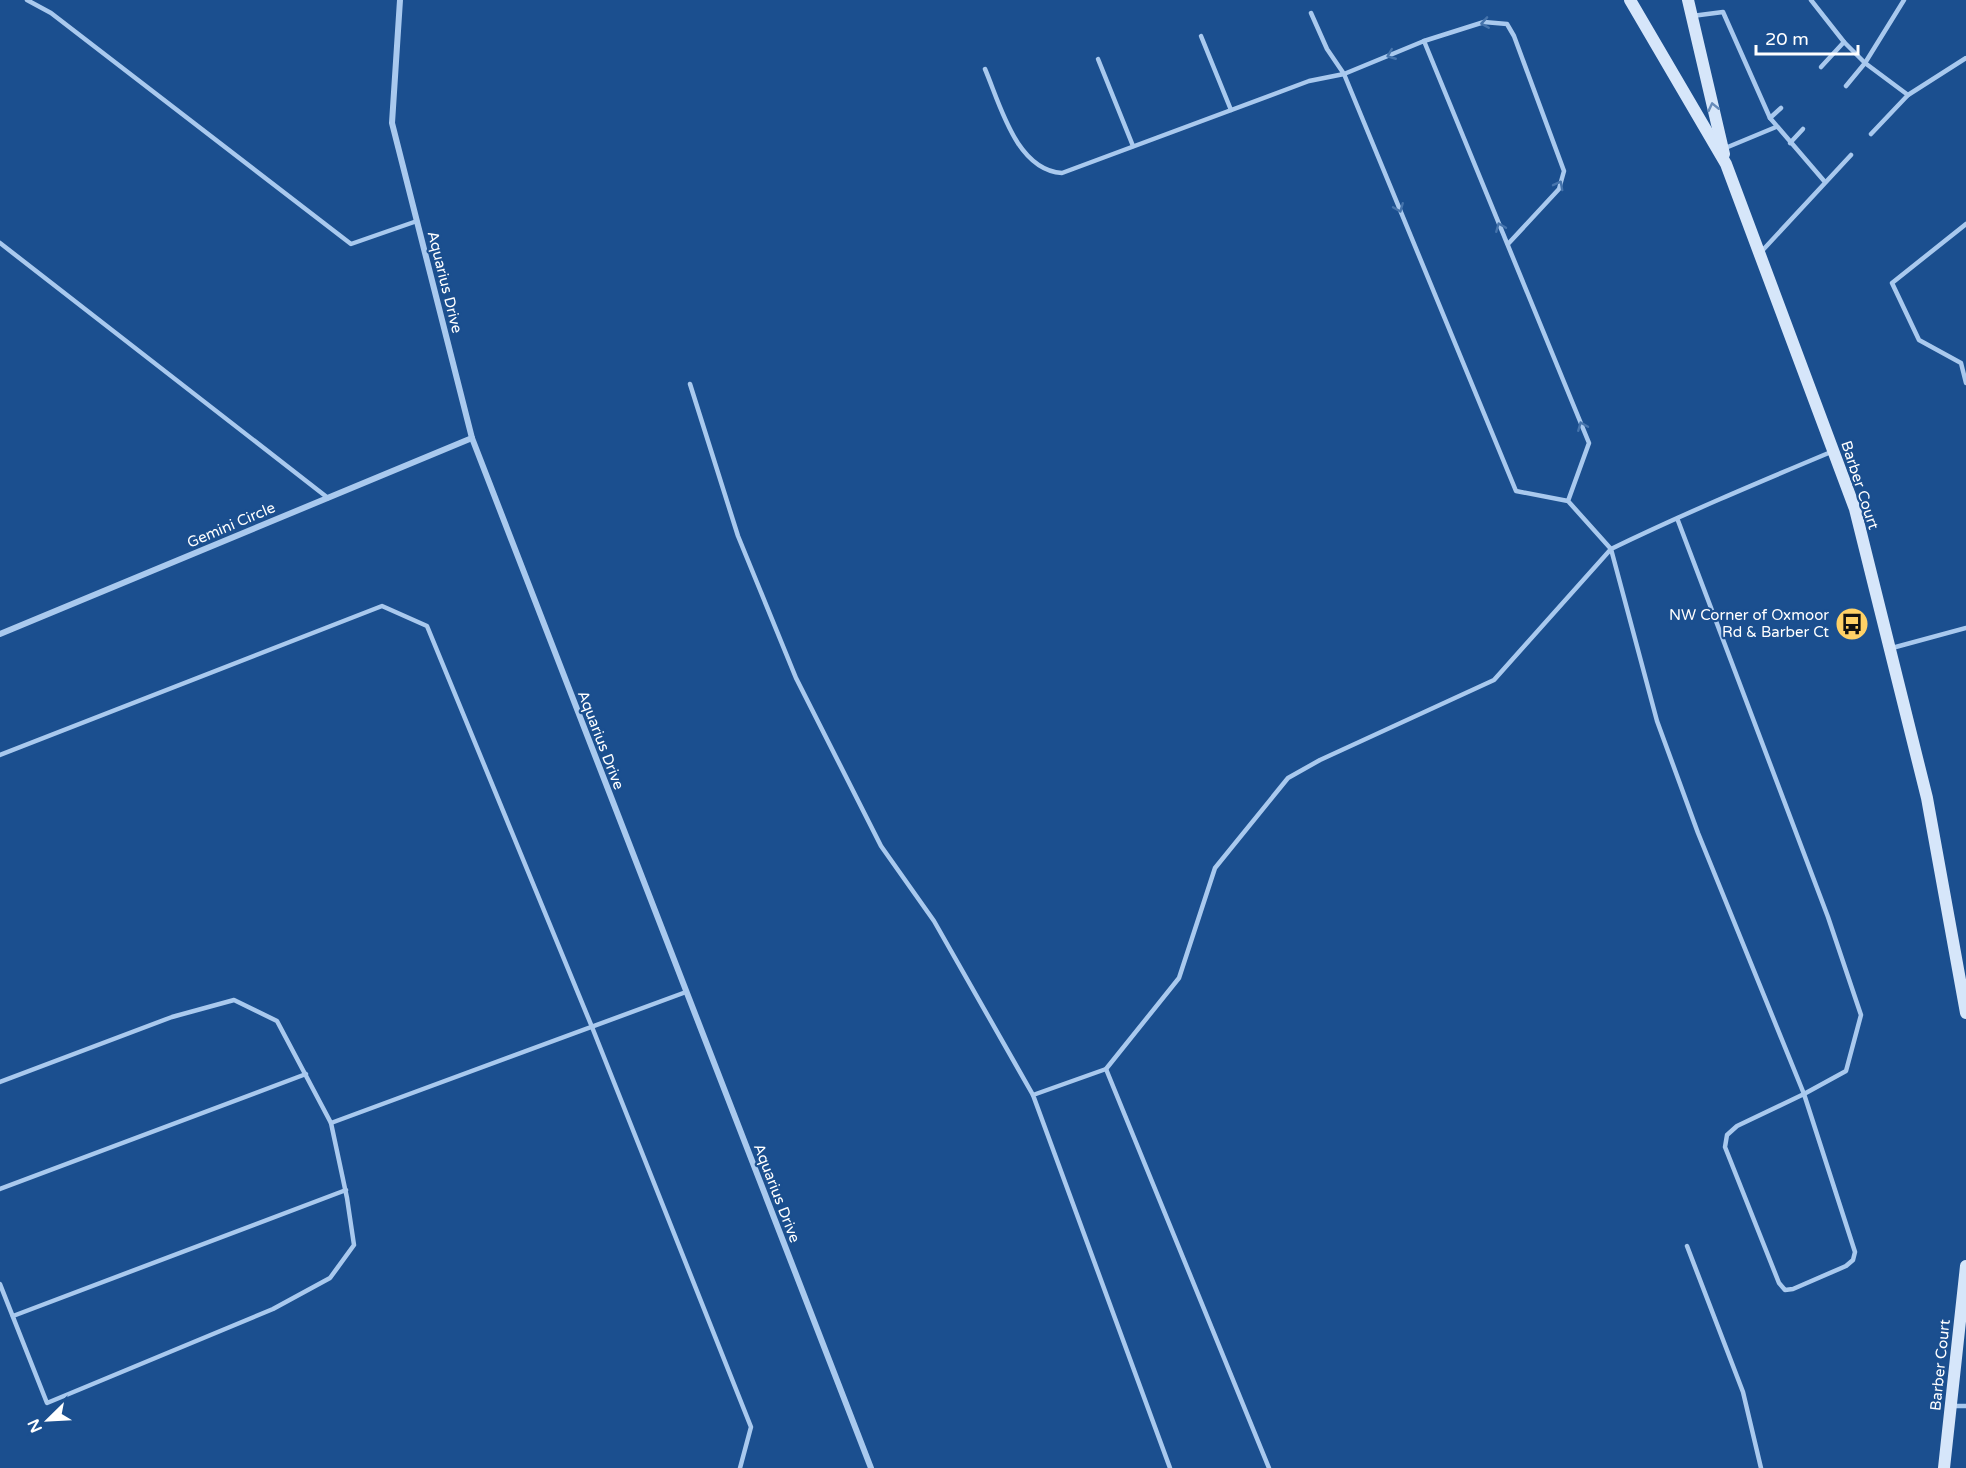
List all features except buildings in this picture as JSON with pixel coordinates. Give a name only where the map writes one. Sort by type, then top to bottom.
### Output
[{"type":"main road","name":"Barber Court","points":[[1630,0],[1726,164],[1855,509],[1927,798],[1966,1013]]},
{"type":"main road","points":[[1688,0],[1726,164]]},
{"type":"main road","name":"Barber Court","points":[[1944,1468],[1966,1266]]},
{"type":"street","name":"Aquarius Drive","points":[[400,0],[392,123],[472,438],[871,1468]]},
{"type":"street","name":"Gemini Circle","points":[[0,634],[472,438]]},
{"type":"lane","points":[[27,0],[51,13],[351,244],[417,221]]},
{"type":"lane","points":[[1811,0],[1844,42],[1865,63],[1908,95]]},
{"type":"lane","points":[[1846,86],[1865,63],[1904,0]]},
{"type":"lane","points":[[1692,16],[1723,12],[1770,118],[1825,182]]},
{"type":"lane","points":[[1311,13],[1327,50],[1344,74],[1516,491],[1568,501],[1611,549],[1657,721],[1698,833],[1804,1094],[1855,1252],[1853,1260],[1846,1266],[1793,1290],[1785,1290],[1779,1283],[1725,1147],[1728,1135],[1737,1126],[1804,1094],[1846,1071],[1861,1015],[1823,906],[1677,518]]},
{"type":"lane","points":[[984,69],[1019,146],[1049,172],[1062,173],[1309,81],[1344,74],[1425,41],[1484,21],[1507,24],[1514,36],[1564,171],[1558,189],[1508,244]]},
{"type":"lane","points":[[1202,36],[1231,110]]},
{"type":"lane","points":[[1425,41],[1589,442],[1568,501]]},
{"type":"lane","points":[[1821,67],[1844,42]]},
{"type":"lane","points":[[1871,134],[1908,95],[1966,58]]},
{"type":"lane","points":[[1098,59],[1133,146]]},
{"type":"lane","points":[[1770,118],[1781,108]]},
{"type":"lane","points":[[1723,149],[1776,127]]},
{"type":"lane","points":[[1790,143],[1803,129]]},
{"type":"lane","points":[[1760,254],[1851,155]]},
{"type":"lane","points":[[1966,224],[1892,283],[1919,339],[1961,363],[1966,383]]},
{"type":"lane","points":[[0,243],[328,498]]},
{"type":"lane","points":[[690,384],[738,536],[810,708],[881,846],[934,921],[1033,1095],[1170,1468]]},
{"type":"lane","points":[[1033,1095],[1106,1069],[1179,978],[1215,868],[1288,778],[1320,760],[1494,680],[1611,549],[1677,518],[1834,451]]},
{"type":"lane","points":[[0,754],[382,606],[427,626],[592,1027],[751,1427],[740,1468]]},
{"type":"lane","points":[[1890,648],[1966,628]]},
{"type":"lane","points":[[331,1123],[686,992]]},
{"type":"lane","points":[[0,1082],[172,1017],[234,1000],[277,1021],[331,1123],[346,1190],[354,1245],[330,1278],[273,1309],[47,1404],[0,1284]]},
{"type":"lane","points":[[1106,1069],[1269,1468]]},
{"type":"lane","points":[[0,1189],[306,1074]]},
{"type":"lane","points":[[13,1316],[346,1190]]},
{"type":"lane","points":[[1687,1246],[1743,1392],[1761,1468]]},
{"type":"lane","points":[[1950,1406],[1966,1406]]},
{"type":"place","name":"NW Corner of Oxmoor Rd & Barber Ct","points":[[1852,624]]}]
